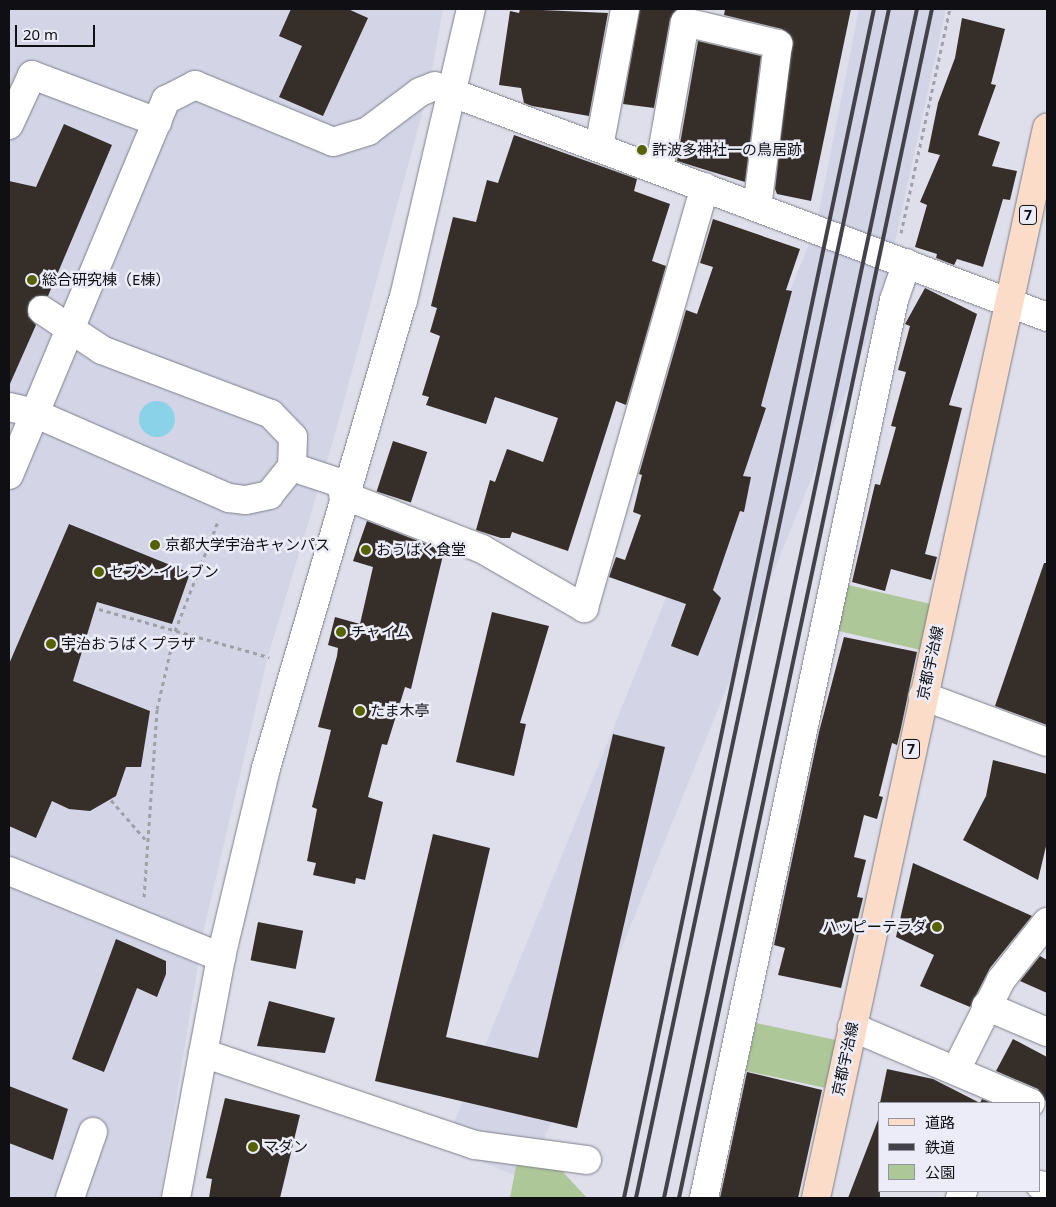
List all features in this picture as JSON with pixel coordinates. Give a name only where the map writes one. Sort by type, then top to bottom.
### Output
[{"type":"main road","name":"京都宇治線","points":[[816,1198],[1047,128]]},
{"type":"street","points":[[176,1198],[221,957],[266,768],[344,490],[403,301],[444,90],[471,9]]},
{"type":"street","points":[[599,147],[625,9]]},
{"type":"street","points":[[659,170],[685,22],[778,44],[757,207]]},
{"type":"street","points":[[9,125],[32,75],[157,122]]},
{"type":"street","points":[[9,476],[22,410],[73,329],[166,100],[195,85],[333,142],[368,132],[420,92],[444,90],[1009,301],[1047,317]]},
{"type":"street","points":[[292,467],[482,549],[584,608],[705,187]]},
{"type":"street","points":[[704,1198],[901,261]]},
{"type":"street","points":[[22,410],[228,498],[246,500],[268,495],[292,467],[293,437],[271,414],[102,350],[42,310]]},
{"type":"street","points":[[923,696],[1047,742]]},
{"type":"street","points":[[9,870],[221,957]]},
{"type":"street","points":[[956,1070],[986,1006],[1047,922]]},
{"type":"street","points":[[986,1006],[1047,1032]]},
{"type":"street","points":[[852,1027],[1029,1102]]},
{"type":"street","points":[[203,1053],[475,1145],[587,1160]]},
{"type":"street","points":[[70,1198],[93,1132]]},
{"type":"path","points":[[901,261],[950,9]]},
{"type":"path","points":[[144,927],[146,839],[157,709],[175,631],[228,498]]},
{"type":"path","points":[[99,609],[268,656]]},
{"type":"path","points":[[111,800],[146,839]]},
{"type":"shaded area","name":"京都大学宇治キャンパス","points":[[9,9],[443,9],[429,88],[335,434],[268,656],[204,929],[160,1198],[9,1198]]},
{"type":"shaded area","points":[[859,9],[946,9],[894,246],[818,217]]},
{"type":"shaded area","points":[[811,239],[894,273],[528,1180],[444,1147]]},
{"type":"green space","points":[[844,584],[937,605],[926,651],[833,630]]},
{"type":"green space","points":[[756,1023],[837,1040],[827,1088],[746,1071]]},
{"type":"green space","points":[[517,1161],[561,1170],[587,1198],[510,1198]]},
{"type":"water","points":[[157,401],[164,402],[170,406],[174,412],[174,426],[170,432],[164,436],[157,437],[150,436],[144,432],[140,426],[139,419],[140,412],[144,406],[150,402]]},
{"type":"building","points":[[291,9],[348,9],[368,18],[323,116],[279,97],[302,46],[279,36]]},
{"type":"building","points":[[520,9],[608,13],[589,116],[532,106],[524,103],[521,88],[499,85],[510,11],[519,13]]},
{"type":"building","points":[[640,9],[678,9],[670,19],[654,108],[623,104]]},
{"type":"building","points":[[725,9],[851,9],[811,201],[777,194],[775,189],[792,38],[782,29],[724,15]]},
{"type":"building","points":[[962,18],[1005,29],[991,84],[996,85],[978,135],[1000,142],[992,166],[1017,171],[1010,200],[1003,199],[983,267],[957,259],[954,265],[936,258],[937,254],[915,247],[927,205],[920,202],[940,155],[928,152],[938,103],[955,58]]},
{"type":"building","points":[[698,41],[761,56],[745,182],[677,161]]},
{"type":"building","name":"総合研究棟（E棟）","points":[[64,124],[112,145],[48,296],[36,296],[29,302],[28,316],[36,325],[9,386],[9,181],[36,187]]},
{"type":"building","points":[[514,135],[637,179],[634,191],[670,204],[652,261],[666,266],[626,405],[616,401],[568,551],[512,532],[510,538],[501,538],[476,530],[490,480],[495,482],[507,449],[543,462],[558,418],[495,397],[486,424],[426,405],[429,397],[422,395],[440,336],[430,332],[437,308],[431,306],[453,217],[476,222],[487,180],[498,183]]},
{"type":"building","points":[[713,219],[800,249],[786,290],[792,291],[761,406],[766,408],[743,476],[751,477],[744,512],[740,511],[713,590],[721,598],[698,656],[671,646],[686,604],[609,577],[616,557],[625,560],[641,515],[633,512],[642,475],[639,474],[686,310],[697,314],[713,267],[700,263]]},
{"type":"building","points":[[925,288],[977,314],[949,405],[962,408],[925,554],[937,557],[931,580],[891,569],[885,591],[852,582],[875,484],[880,485],[896,427],[891,426],[906,372],[898,370],[910,326],[905,324]]},
{"type":"building","points":[[393,441],[427,452],[411,503],[377,491]]},
{"type":"building","points":[[367,521],[444,551],[411,689],[405,687],[387,745],[382,744],[368,797],[383,802],[365,880],[356,878],[355,884],[313,875],[316,863],[307,861],[317,809],[312,807],[331,730],[318,727],[338,648],[328,645],[335,617],[360,624],[373,567],[353,561]]},
{"type":"building","name":"宇治おうばくプラザ","points":[[69,524],[190,573],[172,624],[97,602],[73,681],[150,711],[141,767],[126,767],[116,796],[90,811],[69,809],[52,801],[36,838],[9,826],[9,664]]},
{"type":"building","points":[[1044,563],[1047,563],[1047,725],[995,706]]},
{"type":"building","points":[[492,612],[549,626],[520,723],[526,724],[514,776],[456,762]]},
{"type":"building","points":[[844,637],[917,652],[897,745],[892,743],[879,796],[883,797],[877,819],[864,815],[854,857],[866,860],[857,897],[863,898],[841,988],[778,975],[785,948],[774,945],[819,732]]},
{"type":"building","points":[[613,734],[665,747],[577,1128],[375,1081],[433,834],[490,848],[446,1037],[538,1058]]},
{"type":"building","points":[[993,760],[1047,774],[1047,842],[1038,880],[963,840],[986,796]]},
{"type":"building","points":[[913,863],[1032,916],[990,968],[970,1007],[920,986],[934,955],[896,937]]},
{"type":"building","points":[[258,922],[303,931],[296,969],[251,960]]},
{"type":"building","points":[[116,939],[166,961],[166,974],[157,997],[137,988],[104,1072],[72,1059]]},
{"type":"building","points":[[1040,956],[1047,960],[1047,993],[1020,981]]},
{"type":"building","points":[[269,1001],[335,1018],[325,1053],[257,1046]]},
{"type":"building","points":[[1013,1039],[1047,1057],[1047,1103],[1038,1089],[996,1071]]},
{"type":"building","points":[[887,1069],[933,1079],[978,1102],[880,1102]]},
{"type":"building","points":[[747,1072],[822,1090],[798,1198],[720,1198]]},
{"type":"building","points":[[9,1086],[68,1109],[53,1160],[9,1143]]},
{"type":"building","name":"マダン","points":[[225,1098],[300,1115],[280,1198],[209,1198],[212,1179],[206,1178]]},
{"type":"building","points":[[878,1120],[878,1192],[880,1192],[880,1198],[848,1198]]},
{"type":"railway","points":[[624,1198],[874,9]]},
{"type":"railway","points":[[636,1198],[889,9]]},
{"type":"railway","points":[[664,1198],[917,9]]},
{"type":"railway","points":[[679,1198],[932,9]]},
{"type":"place","name":"許波多神社一の鳥居跡","points":[[642,150]]},
{"type":"place","name":"総合研究棟（E棟）","points":[[32,280]]},
{"type":"place","name":"京都大学宇治キャンパス","points":[[155,545]]},
{"type":"place","name":"おうばく食堂","points":[[366,550]]},
{"type":"place","name":"セブン-イレブン","points":[[99,572]]},
{"type":"place","name":"チャイム","points":[[341,632]]},
{"type":"place","name":"宇治おうばくプラザ","points":[[51,644]]},
{"type":"place","name":"たま木亭","points":[[360,711]]},
{"type":"place","name":"ハッピーテラダ","points":[[937,927]]},
{"type":"place","name":"マダン","points":[[253,1147]]}]
